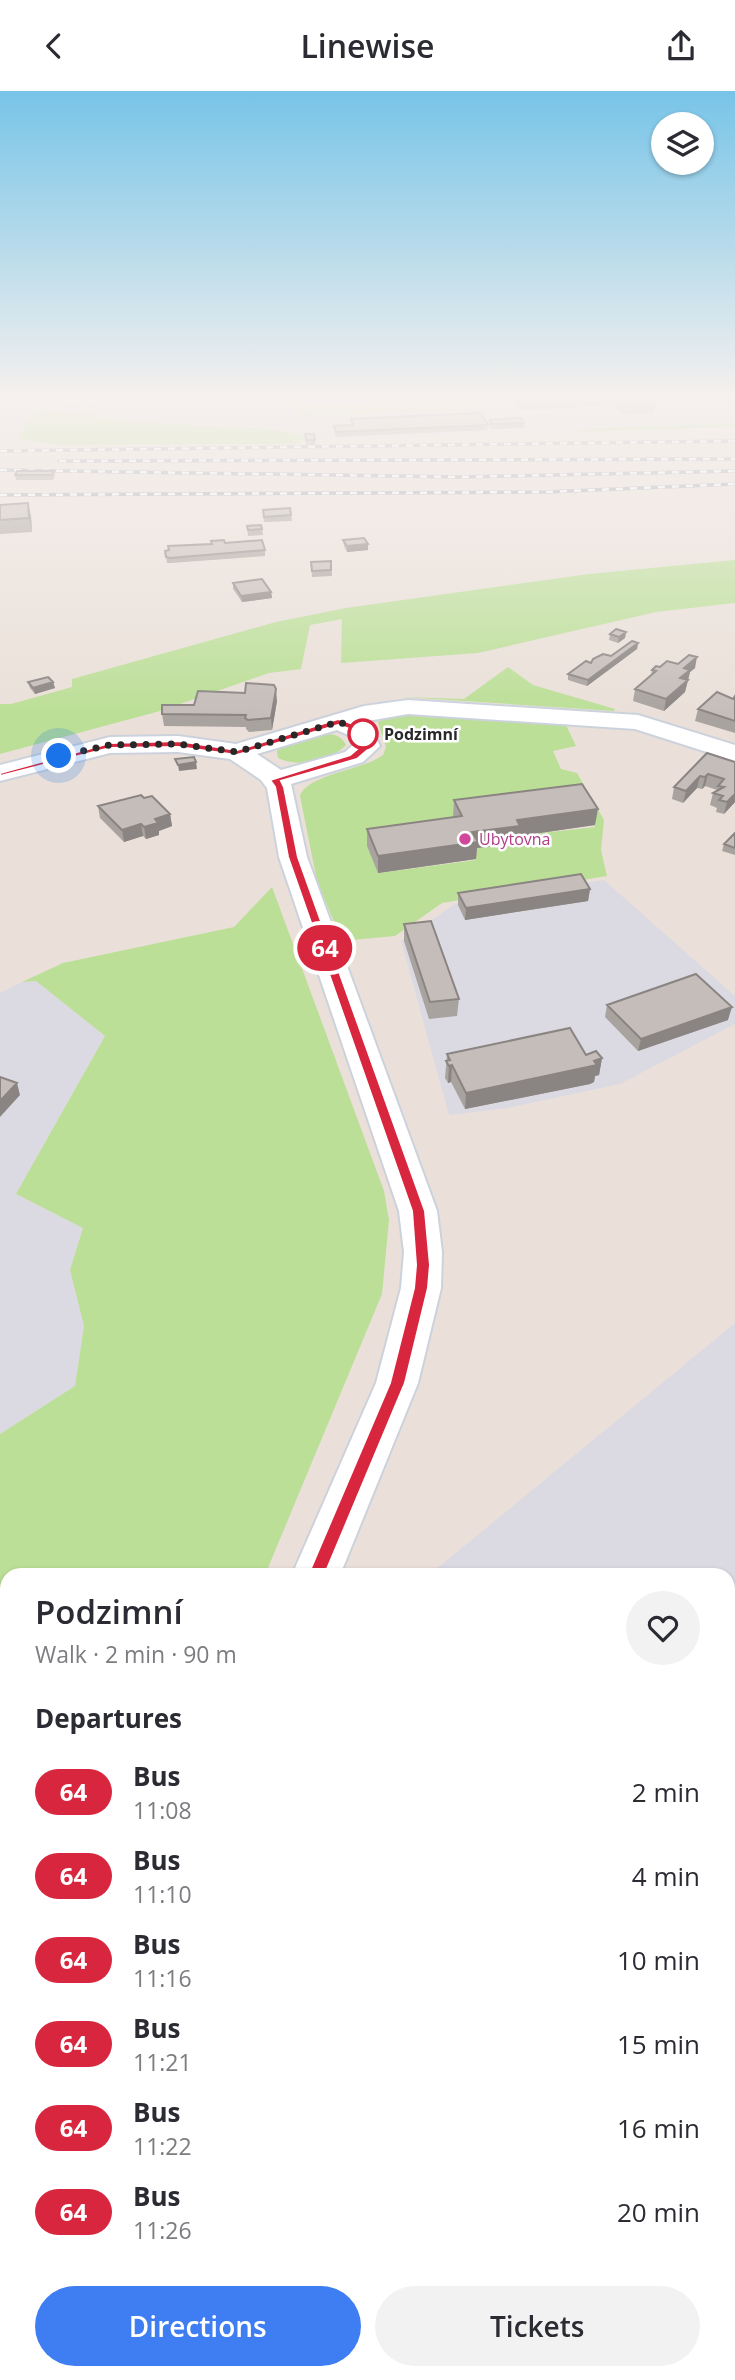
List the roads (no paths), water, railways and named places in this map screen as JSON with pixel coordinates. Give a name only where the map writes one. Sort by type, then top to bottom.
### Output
[{"type":"street","points":[[237,752],[373,711],[408,707],[621,720],[652,726],[735,753]]},
{"type":"street","points":[[275,780],[354,757],[367,746],[363,734],[355,727],[338,722]]},
{"type":"street","points":[[0,773],[110,745],[178,744],[237,752],[259,764],[280,787],[293,857],[418,1211],[423,1252],[421,1288],[397,1383],[319,1568]]},
{"type":"place","name":"Podzimní","points":[[363,734]]},
{"type":"place","name":"Ubytovna","points":[[465,839]]}]
